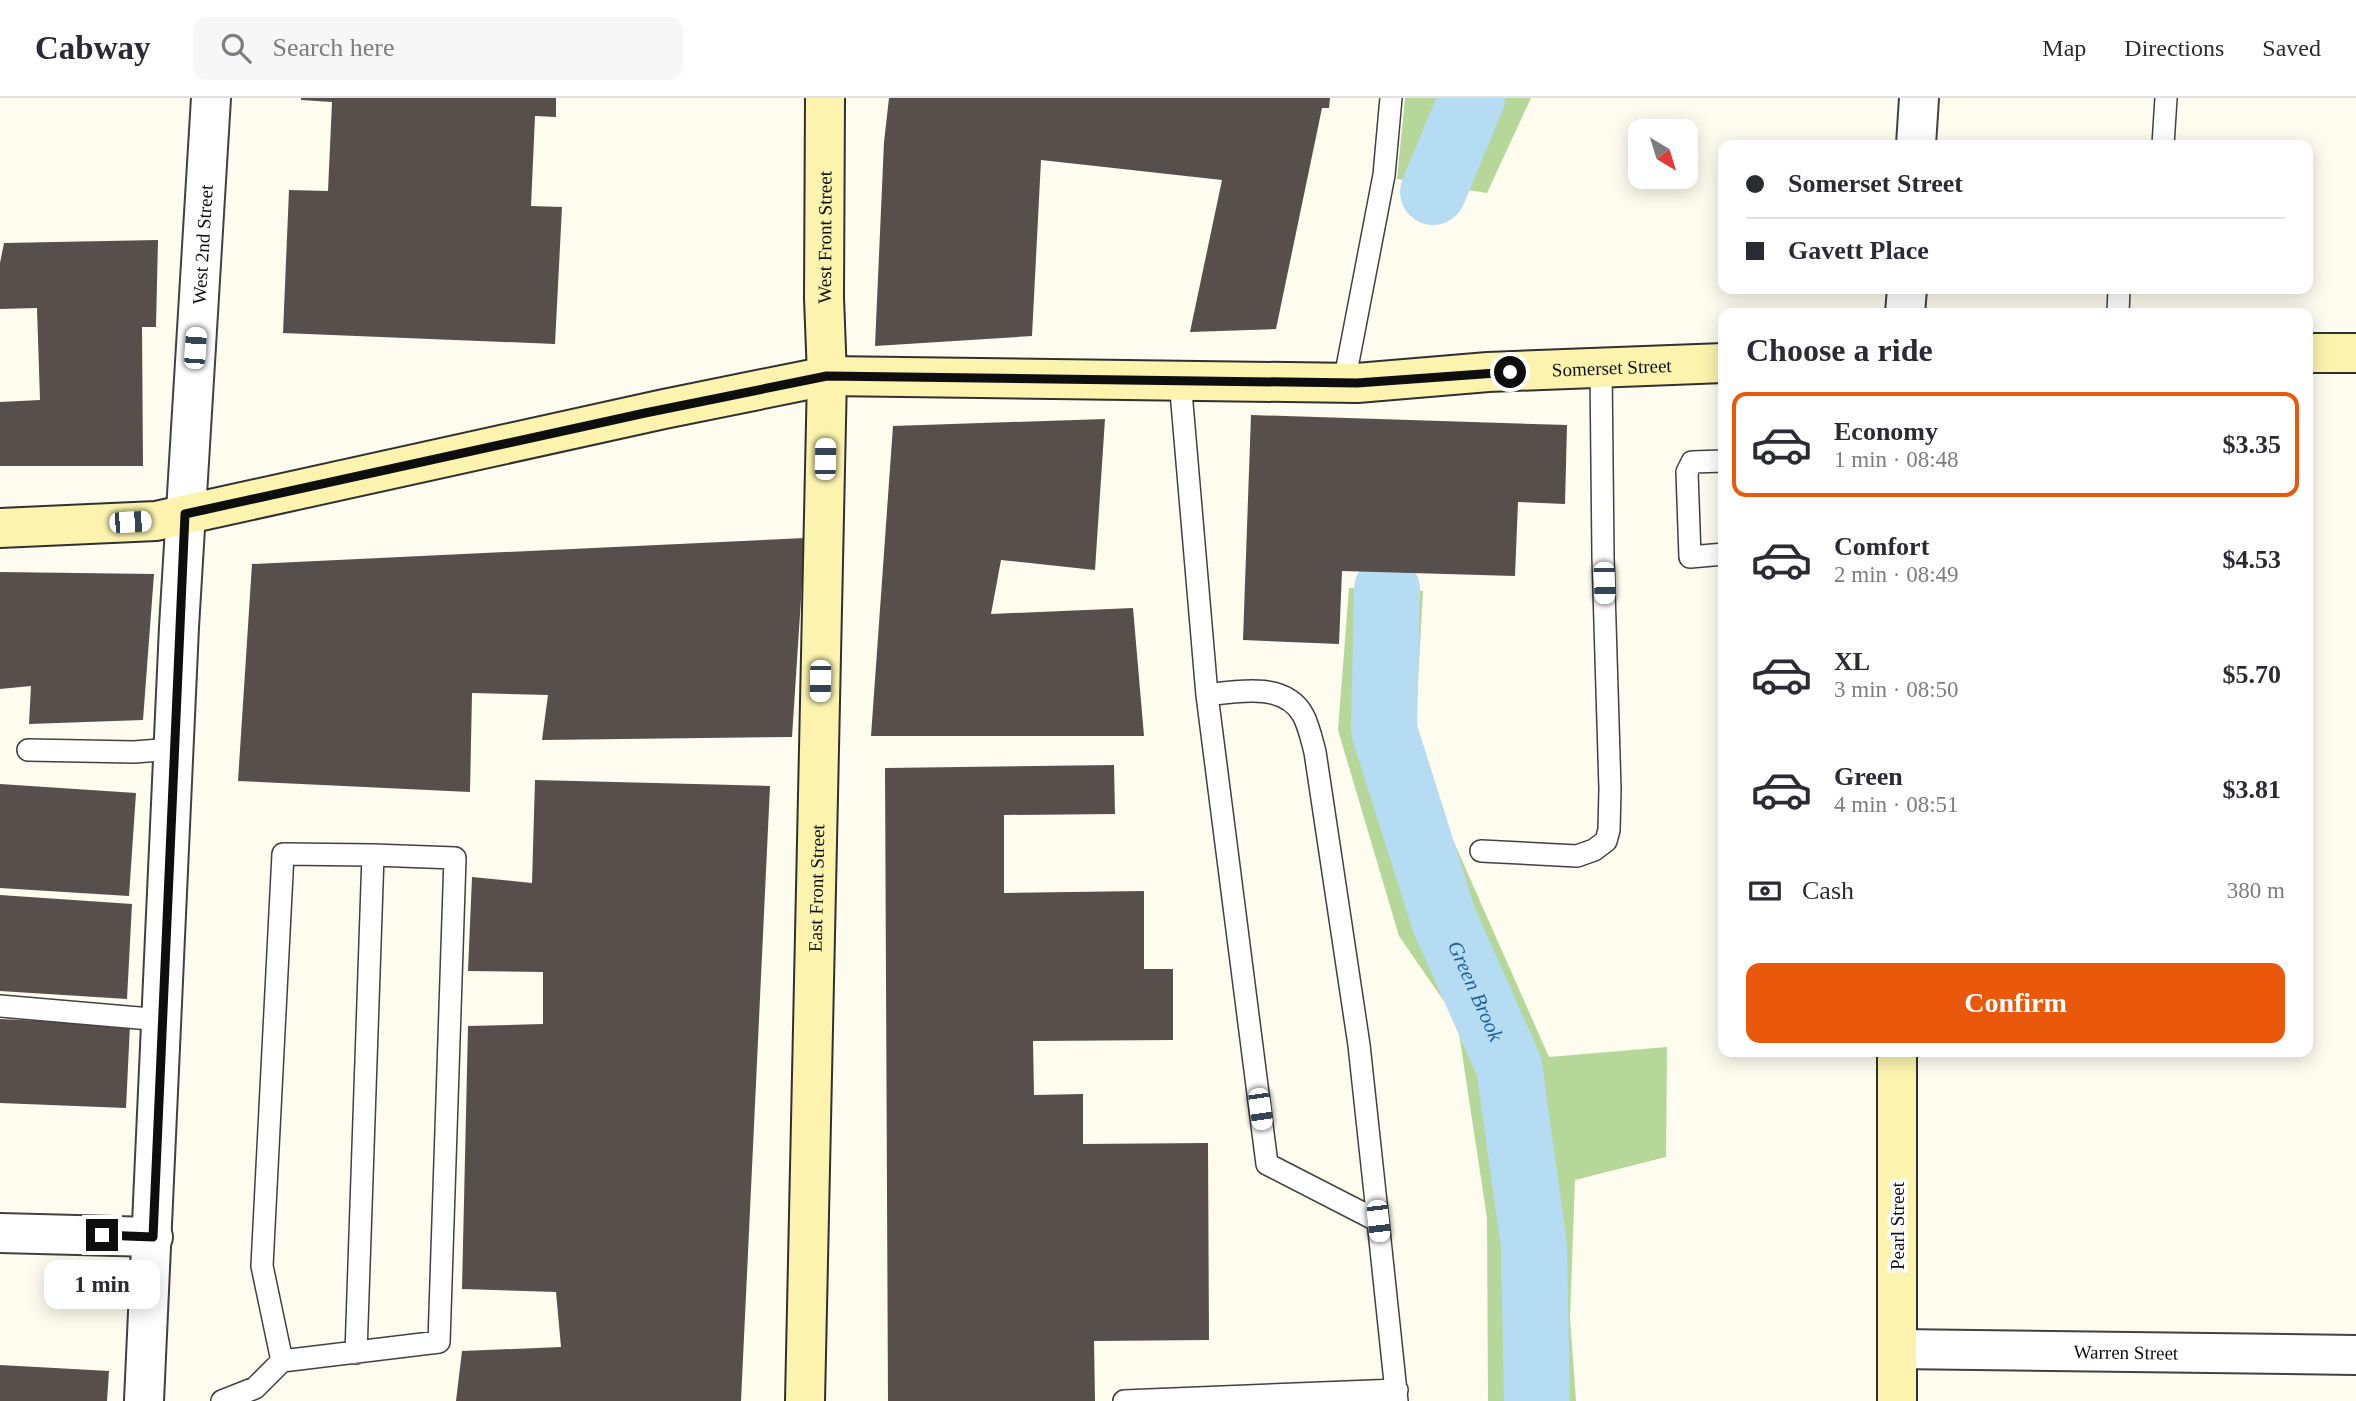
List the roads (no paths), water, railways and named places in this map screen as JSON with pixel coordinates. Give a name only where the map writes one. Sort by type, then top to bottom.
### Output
[{"type":"main road","name":"West Front Street","points":[[825,98],[824,298],[827,376]]},
{"type":"main road","points":[[2313,353],[2356,353]]},
{"type":"main road","name":"Somerset Street","points":[[0,528],[156,521],[827,376],[1343,383],[1488,372],[1718,363]]},
{"type":"main road","name":"East Front Street","points":[[805,1401],[827,376]]},
{"type":"main road","name":"Pearl Street","points":[[1897,1057],[1897,1401]]},
{"type":"street","name":"West 2nd Street","points":[[150,1401],[153,1237],[173,749],[211,98]]},
{"type":"street","points":[[1916,140],[1919,98]]},
{"type":"street","points":[[0,1233],[153,1237]]},
{"type":"street","name":"Warren Street","points":[[1897,1349],[2356,1355]]},
{"type":"lane","points":[[1343,383],[1384,175],[1391,98]]},
{"type":"lane","points":[[2163,140],[2166,98]]},
{"type":"lane","points":[[1481,851],[1577,856],[1594,850],[1606,841],[1609,830],[1601,368]]},
{"type":"lane","points":[[1180,380],[1207,695],[1267,1164],[1378,1221]]},
{"type":"lane","points":[[1718,461],[1692,463],[1687,472],[1690,557],[1718,555]]},
{"type":"lane","points":[[1124,1401],[1397,1395],[1359,1045],[1315,752],[1303,716],[1290,699],[1276,693],[1240,691],[1207,695]]},
{"type":"lane","points":[[28,750],[134,752],[173,749]]},
{"type":"lane","points":[[222,1401],[256,1388],[282,1361],[439,1342],[455,858],[283,855],[262,1266],[282,1361]]},
{"type":"lane","points":[[356,1353],[373,855]]},
{"type":"lane","points":[[0,1006],[162,1020]]},
{"type":"waterway","name":"Green Brook","points":[[1433,192],[1472,98]]},
{"type":"waterway","name":"Green Brook","points":[[1387,589],[1384,730],[1444,920],[1509,1066],[1534,1246],[1537,1401]]}]
